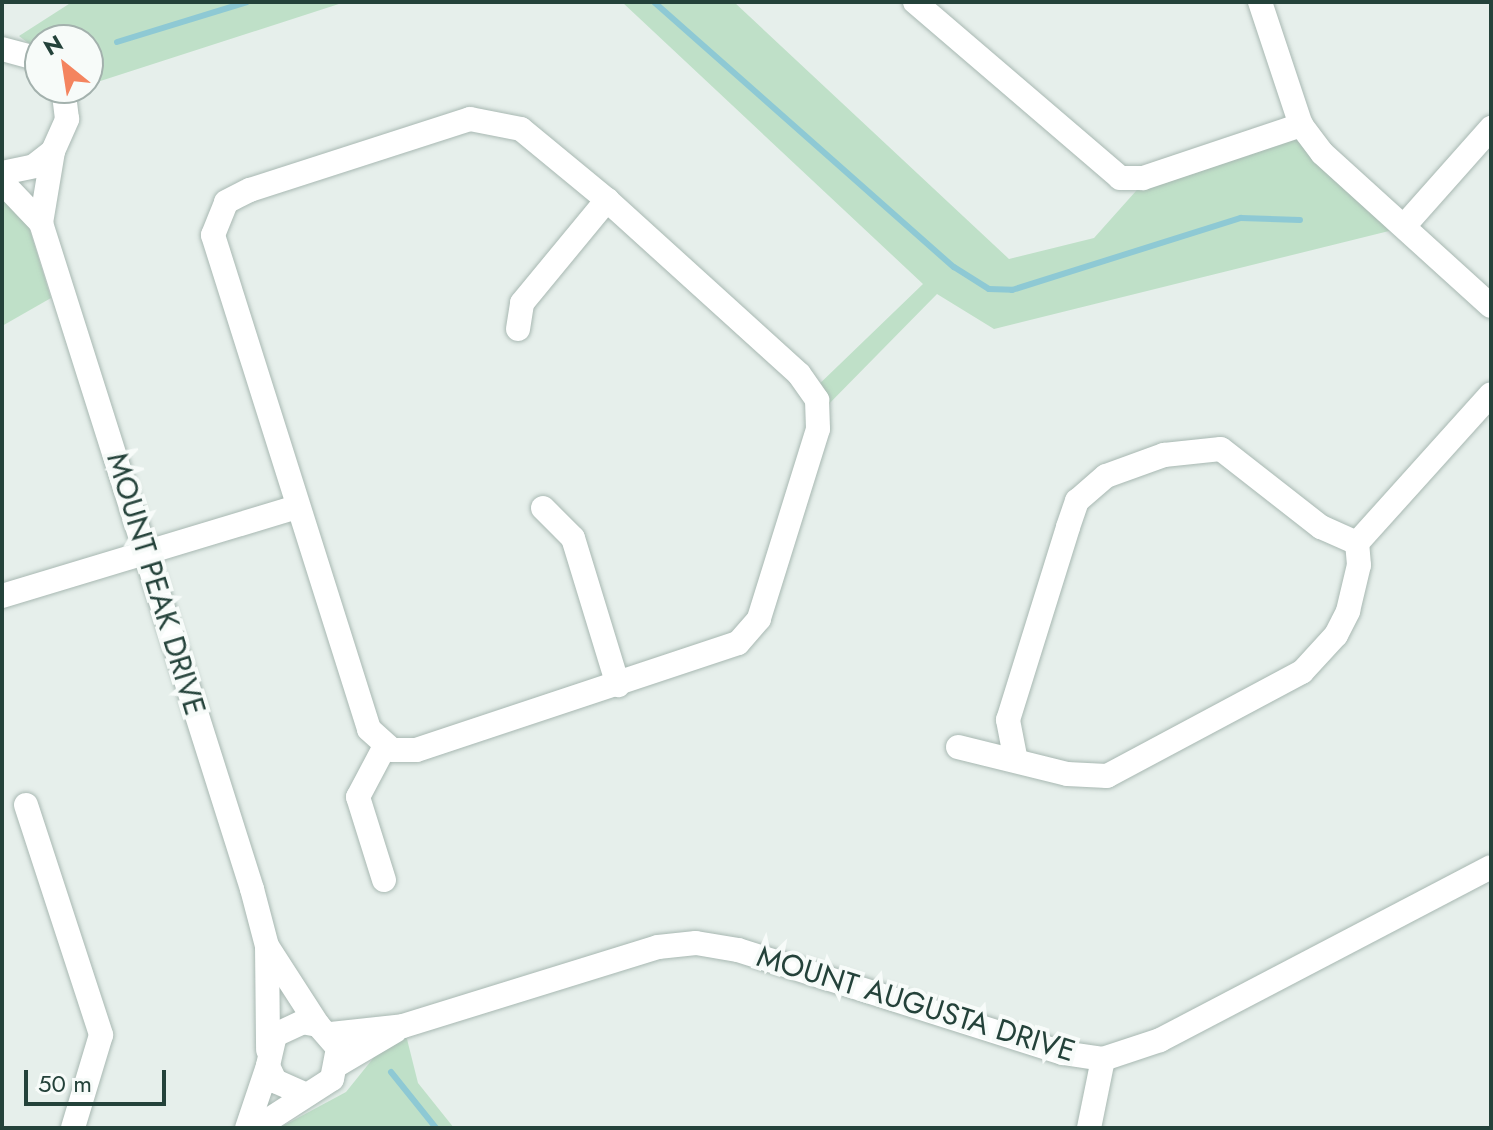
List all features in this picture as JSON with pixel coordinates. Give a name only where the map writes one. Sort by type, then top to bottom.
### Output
[{"type":"street","points":[[915,2],[1120,178],[1143,178],[1301,125]]},
{"type":"street","points":[[1260,2],[1301,125],[1345,176],[1405,225],[1491,306]]},
{"type":"street","name":"MOUNT PEAK DRIVE","points":[[41,223],[53,151],[67,119],[65,104]]},
{"type":"street","points":[[470,119],[521,129],[607,200],[799,374],[817,400],[819,416],[755,626],[726,651],[416,750],[385,746],[369,729],[296,507],[213,235],[216,216],[226,202],[470,119]]},
{"type":"street","points":[[1405,225],[1491,128]]},
{"type":"street","points":[[2,173],[34,166],[53,151]]},
{"type":"street","name":"MOUNT PEAK DRIVE","points":[[2,182],[41,223],[267,946],[268,1058]]},
{"type":"street","points":[[518,329],[522,303],[607,200]]},
{"type":"street","points":[[958,747],[1015,756],[1067,774],[1107,776],[1302,672],[1336,635],[1348,611],[1357,543],[1491,394]]},
{"type":"street","points":[[1015,756],[1008,720],[1068,527],[1077,501],[1106,476],[1164,455],[1221,449],[1321,527],[1357,543]]},
{"type":"street","points":[[2,596],[296,507]]},
{"type":"street","points":[[543,508],[573,538],[618,685]]},
{"type":"street","points":[[384,880],[358,797],[385,746]]},
{"type":"street","points":[[26,805],[101,1035],[73,1128]]},
{"type":"street","name":"MOUNT AUGUSTA DRIVE","points":[[339,1064],[403,1026],[658,947],[696,943],[738,950],[1063,1053],[1103,1059],[1160,1040],[1491,867]]},
{"type":"street","name":"MOUNT PEAK DRIVE","points":[[267,946],[324,1030],[339,1064]]},
{"type":"street","points":[[247,1128],[268,1058],[288,1025],[324,1030]]},
{"type":"street","name":"MOUNT AUGUSTA DRIVE","points":[[324,1030],[403,1026]]},
{"type":"street","points":[[268,1058],[275,1081],[304,1094]]},
{"type":"street","points":[[1089,1128],[1103,1059]]},
{"type":"street","points":[[256,1128],[304,1094],[332,1079],[339,1064]]},
{"type":"green space","points":[[72,2],[345,2],[104,80],[104,24],[38,24]]},
{"type":"green space","points":[[622,2],[734,2],[1009,259],[1094,238],[1144,182],[1292,133],[1393,230],[994,329],[937,294],[820,413],[811,392],[923,284]]},
{"type":"green space","points":[[2,197],[29,227],[51,298],[2,326]]},
{"type":"green space","points":[[406,1035],[418,1083],[454,1128],[279,1128],[346,1092],[379,1051]]},
{"type":"waterway","points":[[117,42],[247,2]]},
{"type":"waterway","points":[[654,2],[954,267],[989,289],[1012,290],[1241,218],[1300,220]]},
{"type":"waterway","points":[[391,1072],[436,1128]]}]
